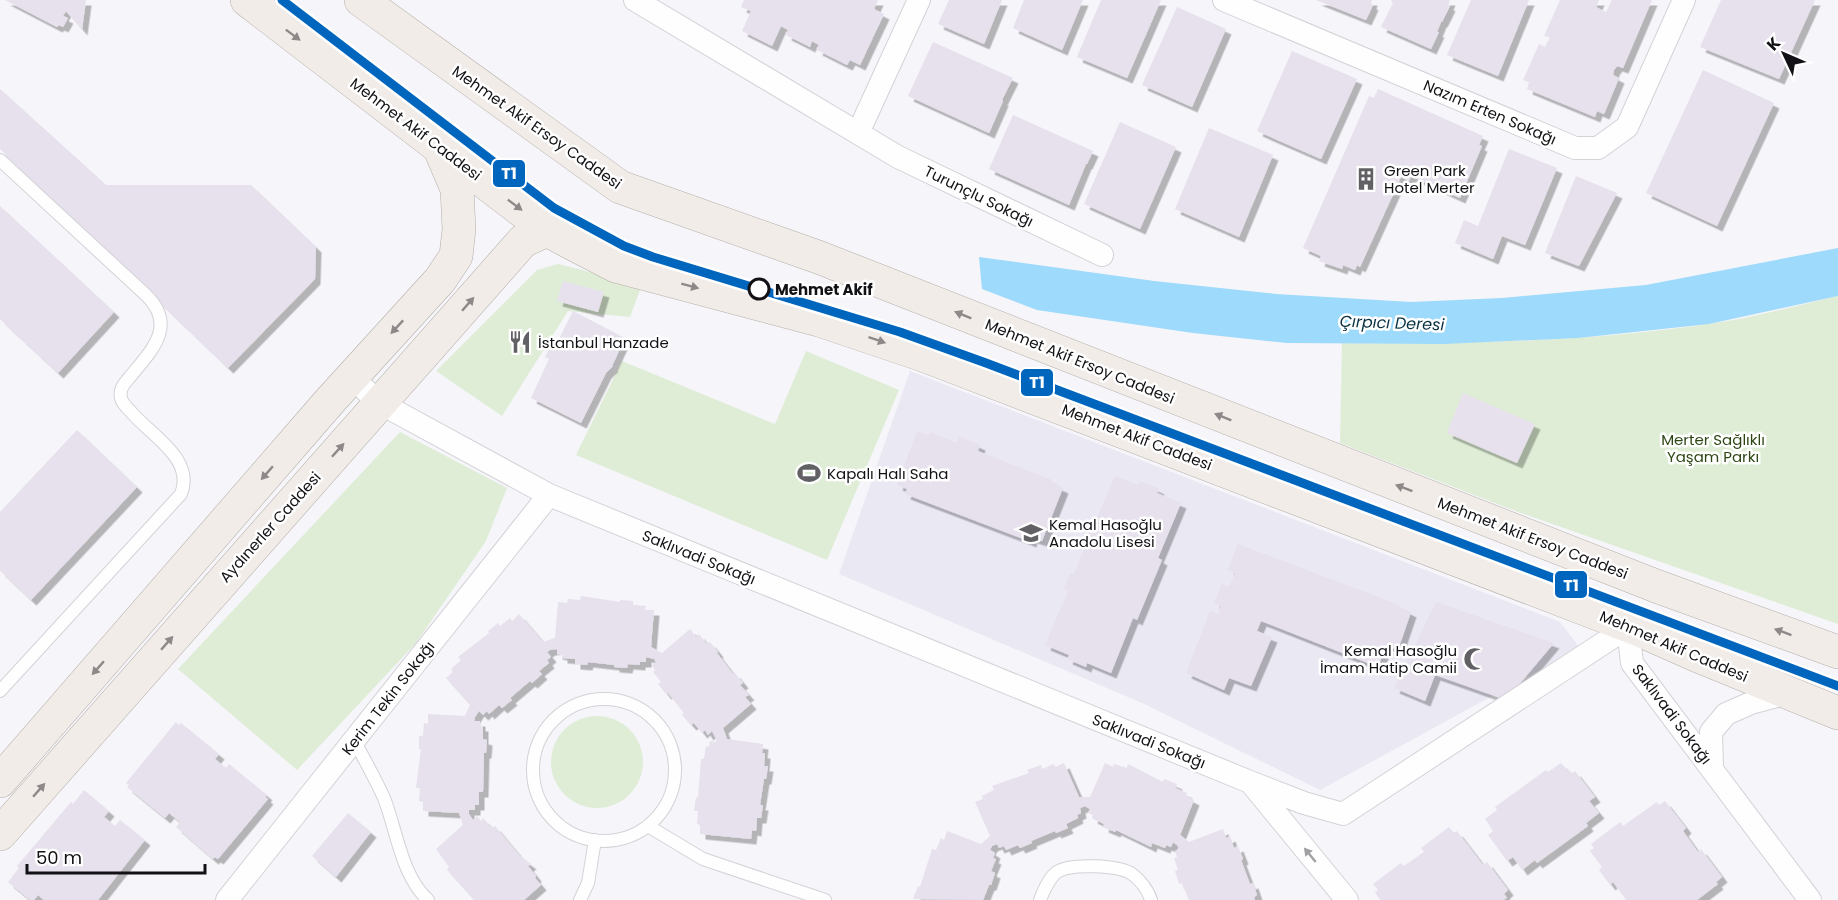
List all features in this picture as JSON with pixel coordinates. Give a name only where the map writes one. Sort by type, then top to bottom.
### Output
[{"type":"main road","name":"Mehmet Akif Caddesi","points":[[247,0],[547,230],[616,266],[819,320],[920,354],[1628,625],[1814,704]]},
{"type":"main road","name":"Mehmet Akif Ersoy Caddesi","points":[[360,0],[620,188],[818,257],[1656,586],[1838,652]]},
{"type":"main road","points":[[0,781],[351,377],[440,280],[456,256],[459,229],[457,189],[439,147]]},
{"type":"main road","name":"Aydınerler Caddesi","points":[[0,834],[523,241],[547,230]]},
{"type":"main road","points":[[1814,704],[1838,730]]},
{"type":"street","name":"Turunçlu Sokağı","points":[[635,0],[898,157],[1102,255]]},
{"type":"street","points":[[858,133],[919,0]]},
{"type":"street","name":"Nazım Erten Sokağı","points":[[1224,0],[1575,148],[1598,148],[1627,127],[1684,0]]},
{"type":"street","name":"Saklıvadi Sokağı","points":[[351,377],[380,403],[549,495],[1251,782],[1343,814],[1628,627],[1632,663],[1810,900]]},
{"type":"street","name":"Kerim Tekin Sokağı","points":[[227,900],[549,495]]},
{"type":"street","points":[[1712,767],[1711,732],[1726,714],[1750,703],[1814,704]]},
{"type":"street","points":[[1251,782],[1347,900]]},
{"type":"lane","points":[[0,160],[146,295],[157,309],[162,324],[161,331],[148,353],[123,384],[120,395],[122,401],[140,422],[179,460],[185,481],[181,494],[0,691]]},
{"type":"lane","points":[[598,699],[621,700],[642,709],[659,723],[671,743],[676,765],[674,788],[664,809],[648,826],[628,837],[604,842],[595,840],[580,837],[559,826],[543,808],[534,785],[533,761],[540,737],[555,718],[576,705],[598,699]]},
{"type":"lane","points":[[354,740],[384,799],[417,890],[428,900]]},
{"type":"lane","points":[[648,826],[703,859],[825,900]]},
{"type":"lane","points":[[580,900],[588,883],[595,840]]},
{"type":"lane","points":[[1040,900],[1057,872],[1072,867],[1097,866],[1131,873],[1148,891],[1151,900]]},
{"type":"shaded area","points":[[910,371],[1560,622],[1580,648],[1320,790],[1142,703],[839,574]]},
{"type":"green space","points":[[558,264],[583,270],[640,290],[630,317],[568,311],[502,416],[436,371],[537,270]]},
{"type":"green space","name":"Merter Sağlıklı Yaşam Parkı","points":[[1838,296],[1838,624],[1518,512],[1340,443],[1342,343],[1480,342],[1617,335],[1724,321]]},
{"type":"green space","points":[[806,351],[899,390],[827,560],[576,455],[622,361],[775,424]]},
{"type":"green space","points":[[400,432],[507,488],[486,541],[416,643],[297,770],[178,669]]},
{"type":"green space","points":[[597,716],[615,719],[630,729],[640,744],[643,762],[640,780],[630,795],[615,805],[597,808],[579,805],[564,795],[554,780],[551,762],[554,744],[564,729],[579,719]]},
{"type":"water","name":"Çırpıcı Deresi","points":[[1838,248],[1838,296],[1709,324],[1578,338],[1444,344],[1287,343],[1193,333],[1037,310],[982,289],[979,257],[1154,281],[1276,294],[1411,302],[1502,298],[1646,285]]},
{"type":"building","points":[[5,0],[86,0],[82,30],[66,11],[63,16],[68,18],[63,27],[59,25],[57,27]]},
{"type":"building","points":[[744,0],[878,0],[874,9],[884,14],[860,65],[850,60],[847,65],[817,50],[819,45],[812,41],[810,47],[786,35],[788,30],[781,26],[772,46],[742,31],[751,11],[741,7]]},
{"type":"building","points":[[949,0],[1002,0],[984,44],[938,24]]},
{"type":"building","points":[[1024,0],[1083,0],[1062,50],[1013,28]]},
{"type":"building","points":[[1101,0],[1161,0],[1127,78],[1077,57]]},
{"type":"building","points":[[1316,0],[1372,0],[1373,5],[1366,20]]},
{"type":"building","points":[[1392,0],[1450,0],[1448,5],[1450,6],[1431,49],[1381,27],[1393,3]]},
{"type":"building","points":[[1471,0],[1529,0],[1498,76],[1447,55]]},
{"type":"building","points":[[1560,0],[1599,0],[1596,7],[1606,12],[1612,0],[1652,0],[1623,68],[1617,66],[1614,70],[1613,75],[1619,78],[1604,114],[1597,111],[1595,117],[1527,89],[1529,82],[1523,80],[1539,44],[1545,47],[1550,37],[1544,36]]},
{"type":"building","points":[[1721,0],[1815,0],[1779,79],[1700,47]]},
{"type":"building","points":[[1177,7],[1226,29],[1192,107],[1142,85]]},
{"type":"building","points":[[933,42],[1013,78],[989,133],[908,96]]},
{"type":"building","points":[[1292,51],[1357,79],[1321,159],[1257,131]]},
{"type":"building","points":[[1703,70],[1774,103],[1717,226],[1646,193]]},
{"type":"building","points":[[0,89],[106,185],[251,185],[316,247],[315,279],[228,368],[0,149]]},
{"type":"building","name":"Green Park Hotel Merter","points":[[1378,89],[1483,136],[1479,145],[1482,146],[1460,198],[1411,176],[1409,181],[1401,177],[1360,267],[1357,265],[1355,270],[1343,265],[1342,269],[1319,261],[1321,256],[1303,248],[1369,96],[1374,98]]},
{"type":"building","points":[[1013,115],[1093,151],[1069,205],[989,169]]},
{"type":"building","points":[[1120,122],[1176,147],[1140,229],[1084,204]]},
{"type":"building","points":[[1209,128],[1273,155],[1239,237],[1175,209]]},
{"type":"building","points":[[1509,149],[1557,168],[1525,245],[1502,236],[1493,259],[1455,243],[1464,220],[1478,226]]},
{"type":"building","points":[[1576,176],[1617,193],[1579,266],[1545,253]]},
{"type":"building","points":[[0,206],[114,312],[58,373],[0,319]]},
{"type":"building","points":[[563,281],[604,292],[598,312],[557,301]]},
{"type":"building","points":[[573,311],[625,338],[613,366],[606,373],[581,423],[531,398],[549,359],[545,357],[551,346],[555,347]]},
{"type":"building","points":[[1463,393],[1535,424],[1517,463],[1447,433]]},
{"type":"building","points":[[77,430],[137,487],[31,600],[0,571],[0,512]]},
{"type":"building","points":[[917,431],[928,435],[930,432],[957,443],[959,436],[980,445],[978,451],[1052,480],[1052,483],[1063,488],[1042,541],[1032,538],[1031,542],[905,494],[907,489],[897,485]]},
{"type":"building","points":[[1115,476],[1138,485],[1140,481],[1159,489],[1157,493],[1181,503],[1158,558],[1162,560],[1137,620],[1133,618],[1111,673],[1087,663],[1086,667],[1067,659],[1069,655],[1045,645],[1068,591],[1064,589],[1070,573],[1074,574],[1086,545],[1082,544],[1088,528],[1092,530]]},
{"type":"building","points":[[1238,544],[1389,601],[1411,612],[1398,650],[1386,645],[1378,667],[1261,621],[1257,631],[1272,637],[1251,686],[1229,678],[1224,690],[1186,673],[1210,611],[1218,614],[1221,606],[1214,603],[1222,584],[1229,587],[1235,573],[1228,570]]},
{"type":"building","points":[[581,596],[620,602],[620,600],[633,601],[633,605],[646,606],[645,610],[654,610],[651,647],[662,653],[690,629],[696,637],[699,634],[707,644],[710,642],[733,674],[735,673],[743,683],[740,685],[749,695],[745,697],[751,704],[723,728],[727,739],[763,744],[764,766],[768,766],[760,805],[763,805],[761,818],[757,818],[756,831],[752,830],[751,839],[700,834],[700,825],[697,824],[698,811],[694,811],[696,797],[698,798],[701,759],[704,759],[706,746],[709,747],[710,741],[716,742],[716,739],[712,731],[708,735],[705,730],[702,733],[694,723],[691,725],[682,715],[684,713],[658,684],[661,682],[653,672],[655,670],[652,665],[656,662],[654,659],[646,657],[646,662],[640,662],[640,665],[628,664],[627,668],[588,662],[587,665],[575,664],[575,659],[562,658],[562,655],[557,654],[557,649],[550,650],[547,652],[551,657],[547,660],[549,663],[539,671],[542,674],[532,683],[530,681],[502,708],[499,705],[489,714],[487,711],[483,715],[479,711],[475,717],[474,721],[480,721],[480,726],[483,726],[483,739],[487,740],[486,753],[484,753],[483,792],[479,792],[479,805],[475,805],[475,810],[469,810],[473,820],[477,816],[481,821],[483,818],[492,828],[495,826],[520,856],[531,864],[528,866],[541,885],[524,900],[474,900],[447,870],[449,867],[436,849],[463,825],[459,813],[423,811],[423,802],[419,801],[420,788],[416,788],[421,749],[419,749],[419,736],[423,736],[424,723],[428,724],[428,714],[465,716],[470,705],[446,678],[453,672],[451,669],[461,660],[458,657],[489,633],[488,631],[498,623],[500,626],[510,618],[512,621],[519,614],[543,642],[555,638],[558,602],[567,603],[568,599],[580,600]]},
{"type":"building","name":"Kemal Hasoğlu İmam Hatip Camii","points":[[1436,602],[1554,643],[1506,700],[1435,675],[1425,701],[1394,688]]},
{"type":"building","points":[[176,722],[179,725],[181,723],[219,754],[215,759],[226,768],[229,764],[267,795],[265,797],[268,799],[218,859],[215,857],[213,859],[176,827],[180,822],[169,813],[165,818],[127,787],[129,785],[126,783]]},
{"type":"building","points":[[1064,763],[1079,797],[1090,797],[1105,763],[1113,767],[1114,764],[1127,768],[1128,764],[1163,782],[1164,779],[1177,784],[1175,788],[1187,793],[1186,796],[1194,800],[1180,835],[1189,842],[1223,829],[1226,838],[1230,836],[1234,848],[1238,846],[1250,884],[1253,883],[1257,895],[1254,897],[1255,900],[1189,900],[1182,883],[1179,884],[1175,871],[1178,870],[1174,858],[1177,857],[1175,851],[1180,849],[1177,845],[1173,842],[1171,847],[1166,845],[1165,848],[1152,843],[1151,847],[1116,830],[1115,832],[1103,827],[1104,824],[1092,818],[1093,815],[1088,813],[1090,809],[1085,806],[1080,808],[1081,813],[1077,815],[1078,818],[1066,824],[1068,828],[1031,841],[1032,843],[1020,848],[1018,845],[1006,850],[1004,846],[999,848],[997,844],[992,846],[990,850],[995,853],[993,858],[996,859],[991,871],[995,873],[983,900],[913,899],[918,886],[920,887],[932,849],[936,850],[941,838],[944,840],[947,831],[981,844],[990,836],[975,802],[994,790],[992,786],[1029,773],[1027,770],[1041,765],[1042,769]]},
{"type":"building","points":[[1561,763],[1571,774],[1575,771],[1595,797],[1589,801],[1599,813],[1586,823],[1588,826],[1537,863],[1535,860],[1522,870],[1513,857],[1507,861],[1488,835],[1493,831],[1485,819],[1497,810],[1495,807],[1546,770],[1548,772]]},
{"type":"building","points":[[84,790],[109,811],[104,817],[115,826],[120,820],[145,840],[98,900],[44,900],[38,895],[34,900],[30,900],[8,882],[19,868],[17,866],[71,802],[73,804]]},
{"type":"building","points":[[1665,801],[1686,828],[1683,831],[1698,852],[1701,849],[1722,877],[1716,882],[1718,884],[1697,900],[1626,900],[1613,882],[1610,885],[1599,870],[1602,867],[1590,851],[1594,848],[1591,844],[1620,822],[1623,826],[1657,802],[1659,805]]},
{"type":"building","points":[[348,813],[371,832],[336,877],[312,856]]},
{"type":"building","points":[[1449,827],[1454,833],[1457,831],[1483,865],[1487,862],[1508,890],[1504,894],[1507,898],[1503,900],[1380,900],[1375,892],[1378,890],[1373,884],[1401,863],[1404,866],[1424,852],[1421,848]]},
{"type":"transit line","name":"T1","points":[[282,0],[554,208],[624,246],[653,257],[900,332],[986,363],[1838,686]]},
{"type":"place","name":"Green Park Hotel Merter","points":[[1366,179]]},
{"type":"place","name":"Mehmet Akif","points":[[759,289]]},
{"type":"place","name":"İstanbul Hanzade","points":[[520,342]]},
{"type":"place","name":"Kapalı Halı Saha","points":[[809,473]]},
{"type":"place","name":"Kemal Hasoğlu Anadolu Lisesi","points":[[1031,533]]},
{"type":"place","name":"Kemal Hasoğlu İmam Hatip Camii","points":[[1475,659]]}]
